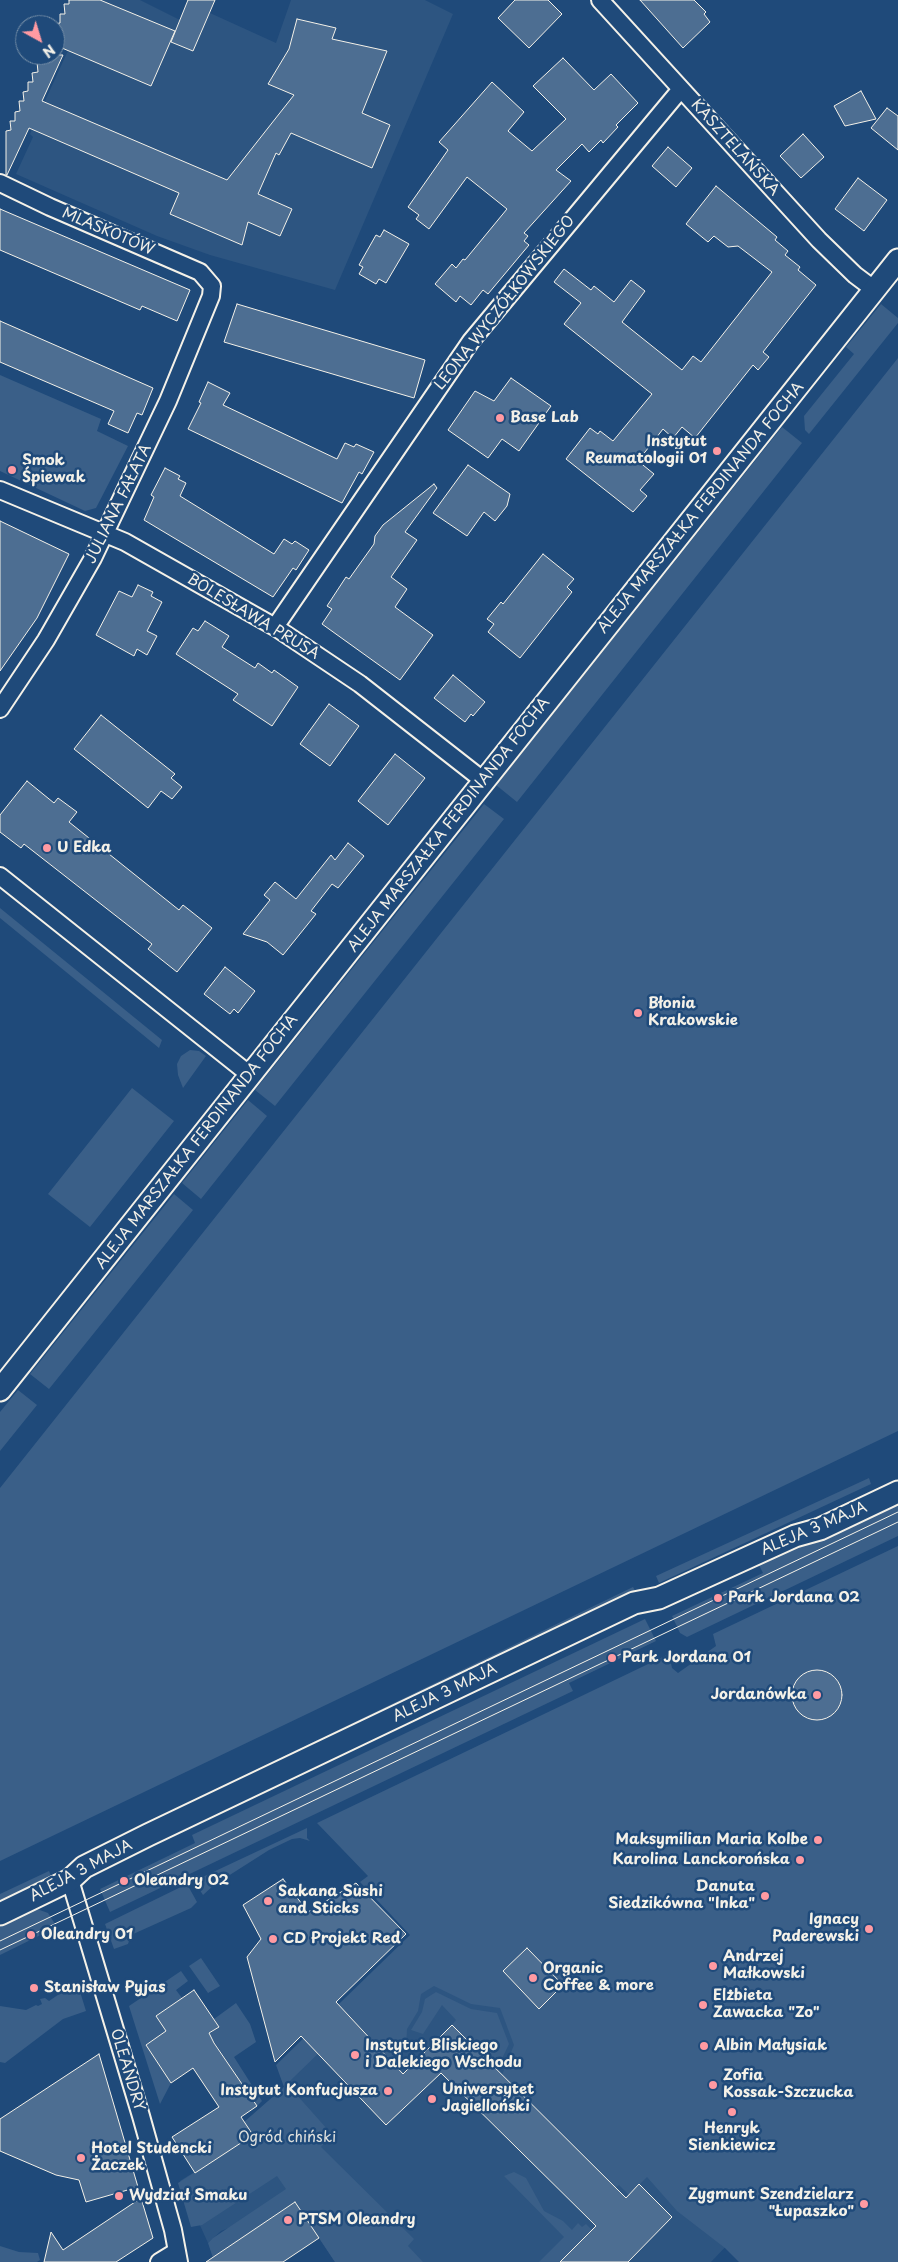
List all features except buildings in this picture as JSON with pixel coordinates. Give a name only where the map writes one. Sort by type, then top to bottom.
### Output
[{"type":"street","name":"KASZTELAŃSKA","points":[[600,0],[819,240],[855,275],[875,290]]},
{"type":"street","name":"LEONA WYCZÓŁKOWSKIEGO","points":[[275,627],[471,341],[681,88]]},
{"type":"street","name":"MLASKOTÓW","points":[[0,183],[50,207],[200,272],[212,286]]},
{"type":"street","name":"ALEJA MARSZAŁKA FERDINANDA FOCHA","points":[[0,1390],[898,260]]},
{"type":"street","name":"JULIANA FAŁATA","points":[[0,709],[46,640],[106,533],[168,401],[211,296],[212,286]]},
{"type":"street","name":"BOLESŁAWA PRUSA","points":[[0,490],[106,533],[275,627],[360,684],[484,781]]},
{"type":"street","points":[[0,876],[250,1075]]},
{"type":"street","name":"ALEJA 3 MAJA","points":[[0,1914],[70,1880],[84,1867],[148,1835],[625,1607],[634,1603],[659,1598],[795,1536],[820,1530],[898,1492]]},
{"type":"street","name":"OLEANDRY","points":[[70,1880],[141,2116],[178,2256]]},
{"type":"street","points":[[159,2262],[178,2256]]},
{"type":"shaded area","points":[[91,0],[140,0],[180,20],[204,26],[210,13],[276,43],[291,0],[425,0],[453,14],[335,290],[210,255],[157,236],[16,174],[33,137],[30,134],[61,65],[65,65],[65,57]]},
{"type":"shaded area","name":"Uniwersytet Jagielloński","points":[[434,1941],[733,2239],[711,2262],[335,2262],[295,2202],[221,2231],[208,2243],[180,2181],[253,2135],[244,2122],[259,2111]]},
{"type":"green space","points":[[881,304],[898,318],[898,323],[809,434],[805,430],[804,416],[854,354],[846,347]]},
{"type":"green space","name":"Błonia Krakowskie","points":[[898,358],[898,1431],[0,1861],[0,1488]]},
{"type":"green space","points":[[0,375],[101,419],[97,431],[128,446],[96,508],[85,511],[0,471]]},
{"type":"green space","points":[[782,427],[802,443],[517,802],[496,785]]},
{"type":"green space","points":[[484,804],[504,819],[275,1106],[255,1090]]},
{"type":"green space","points":[[0,908],[162,1040],[159,1048],[0,918]]},
{"type":"green space","points":[[190,1050],[199,1051],[206,1056],[183,1088],[178,1075],[177,1064],[181,1056]]},
{"type":"green space","points":[[132,1088],[174,1121],[90,1227],[48,1194]]},
{"type":"green space","points":[[248,1100],[267,1116],[201,1199],[182,1183]]},
{"type":"green space","points":[[174,1194],[193,1210],[49,1389],[30,1374]]},
{"type":"green space","points":[[18,1390],[37,1405],[0,1451],[0,1412]]},
{"type":"green space","points":[[869,1478],[871,1484],[659,1583],[656,1576]]},
{"type":"green space","points":[[898,1499],[898,1536],[687,1637],[680,1633],[672,1616],[763,1573],[759,1565]]},
{"type":"green space","name":"Ogród chiński","points":[[898,1546],[898,2262],[739,2262],[725,2248],[677,2211],[647,2177],[629,2195],[619,2185],[615,2188],[502,2075],[514,2045],[500,2008],[471,2004],[434,1986],[421,1994],[418,2011],[407,2029],[406,2049],[392,2062],[353,2020],[287,2084],[328,2130],[327,2140],[321,2147],[414,2239],[408,2246],[423,2262],[335,2262],[295,2202],[213,2258],[208,2243],[213,2238],[286,2189],[277,2176],[202,2225],[191,2227],[178,2183],[253,2135],[244,2122],[284,2087],[276,2065],[410,1935],[360,1882],[368,1876],[317,1823],[669,1654],[672,1668],[678,1673],[716,1646],[713,1634]]},
{"type":"green space","points":[[633,1587],[637,1594],[101,1853],[99,1846]]},
{"type":"green space","points":[[645,1619],[656,1641],[569,1683],[573,1691],[110,1912],[100,1889],[195,1843],[192,1835]]},
{"type":"green space","points":[[307,1828],[307,1838],[310,1841],[300,1838],[292,1839],[269,1850],[214,1885],[203,1895],[194,1881]]},
{"type":"green space","points":[[49,1871],[51,1876],[0,1900],[0,1894]]},
{"type":"green space","points":[[187,1884],[197,1902],[191,1908],[131,1935],[128,1944],[114,1949],[105,1924]]},
{"type":"green space","points":[[37,1909],[48,1913],[57,1927],[0,1955],[0,1927]]},
{"type":"green space","points":[[201,1958],[220,1986],[208,1993],[189,1966]]},
{"type":"green space","points":[[181,1971],[188,1981],[176,1990],[182,1998],[156,2016],[166,2031],[146,2045],[171,2083],[160,2104],[129,2006]]},
{"type":"green space","points":[[77,1982],[86,2011],[63,2019],[5,2063],[0,2062],[0,2006],[26,2010],[42,2004],[40,1999],[45,1998],[49,2001]]},
{"type":"green space","points":[[436,1992],[471,2009],[497,2013],[509,2044],[497,2069],[452,2025],[456,2020],[442,2005],[423,2034],[411,2030],[422,2012],[425,1999]]},
{"type":"green space","points":[[236,2003],[250,2024],[256,2042],[234,2057],[262,2101],[257,2106],[209,2034],[219,2027],[214,2019]]},
{"type":"green space","points":[[514,2172],[526,2178],[544,2211],[563,2221],[572,2230],[578,2223],[582,2227],[586,2224],[592,2230],[560,2262],[539,2262],[564,2237],[504,2176]]},
{"type":"green space","points":[[0,2246],[19,2252],[38,2253],[40,2260],[37,2262],[0,2262]]},
{"type":"tram line","points":[[0,1941],[898,1512]]},
{"type":"tram line","points":[[0,1950],[898,1522]]},
{"type":"place","name":"Base Lab","points":[[500,418]]},
{"type":"place","name":"Instytut Reumatologii 01","points":[[717,451]]},
{"type":"place","name":"Smok Śpiewak","points":[[12,470]]},
{"type":"place","name":"U Edka","points":[[47,848]]},
{"type":"place","name":"Błonia Krakowskie","points":[[638,1013]]},
{"type":"place","name":"Park Jordana 02","points":[[718,1598]]},
{"type":"place","name":"Park Jordana 01","points":[[612,1658]]},
{"type":"place","name":"Jordanówka","points":[[817,1695]]},
{"type":"place","name":"Maksymilian Maria Kolbe","points":[[818,1840]]},
{"type":"place","name":"Karolina Lanckorońska","points":[[800,1860]]},
{"type":"place","name":"Oleandry 02","points":[[124,1881]]},
{"type":"place","name":"Danuta Siedzikówna \"Inka\"","points":[[765,1896]]},
{"type":"place","name":"Sakana Sushi and Sticks","points":[[268,1901]]},
{"type":"place","name":"Ignacy Paderewski","points":[[869,1929]]},
{"type":"place","name":"Oleandry 01","points":[[31,1935]]},
{"type":"place","name":"CD Projekt Red","points":[[273,1939]]},
{"type":"place","name":"Andrzej Małkowski","points":[[713,1966]]},
{"type":"place","name":"Organic Coffee & more","points":[[533,1978]]},
{"type":"place","name":"Stanisław Pyjas","points":[[34,1988]]},
{"type":"place","name":"Elżbieta Zawacka \"Zo\"","points":[[703,2005]]},
{"type":"place","name":"Albin Małysiak","points":[[704,2046]]},
{"type":"place","name":"Instytut Bliskiego i Dalekiego Wschodu","points":[[355,2055]]},
{"type":"place","name":"Zofia Kossak-Szczucka","points":[[713,2085]]},
{"type":"place","name":"Instytut Konfucjusza","points":[[388,2091]]},
{"type":"place","name":"Uniwersytet Jagielloński","points":[[432,2099]]},
{"type":"place","name":"Henryk Sienkiewicz","points":[[732,2112]]},
{"type":"place","name":"Hotel Studencki Żaczek","points":[[81,2158]]},
{"type":"place","name":"Wydział Smaku","points":[[119,2196]]},
{"type":"place","name":"Zygmunt Szendzielarz \"Łupaszko\"","points":[[864,2204]]},
{"type":"place","name":"PTSM Oleandry","points":[[288,2220]]}]
